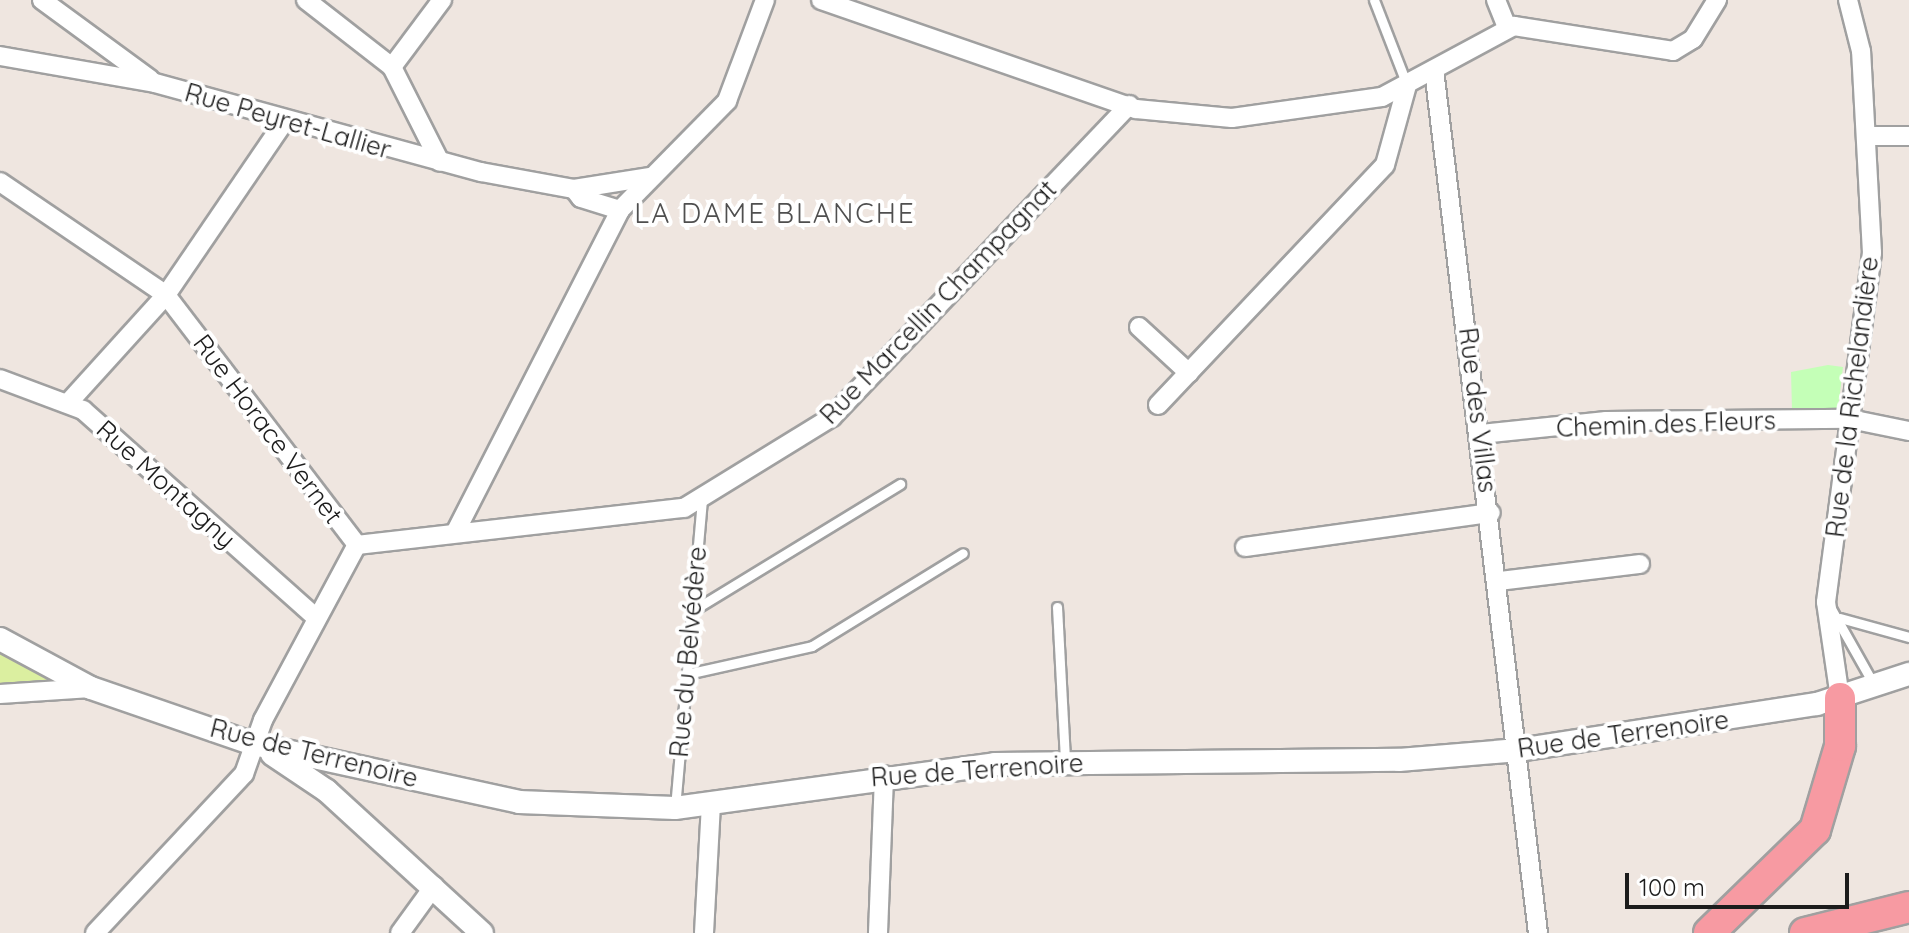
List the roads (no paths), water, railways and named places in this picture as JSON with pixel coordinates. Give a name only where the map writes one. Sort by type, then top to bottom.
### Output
[{"type":"highway","points":[[1709,933],[1815,830],[1840,746],[1840,698]]},
{"type":"highway","points":[[1805,933],[1909,907]]},
{"type":"street","points":[[42,0],[155,83]]},
{"type":"street","points":[[306,0],[392,67],[440,162]]},
{"type":"street","points":[[392,67],[442,0]]},
{"type":"street","points":[[456,531],[620,210],[727,101],[765,0]]},
{"type":"street","points":[[821,0],[1129,105],[1232,118],[1382,97],[1507,27],[1550,27],[1673,51],[1693,39],[1717,0]]},
{"type":"street","points":[[1496,0],[1507,27]]},
{"type":"street","name":"Rue de la Richelandière","points":[[1840,698],[1832,613],[1850,419],[1872,253],[1861,51],[1848,0]]},
{"type":"street","name":"Rue Peyret-Lallier","points":[[0,56],[155,83],[284,122],[440,162],[574,189],[650,177]]},
{"type":"street","name":"Rue des Villas","points":[[1434,70],[1491,513],[1538,933]]},
{"type":"street","points":[[1158,405],[1385,165],[1407,85]]},
{"type":"street","name":"Rue Marcellin Champagnat","points":[[357,545],[456,531],[684,508],[832,417],[1129,105]]},
{"type":"street","points":[[69,402],[166,295],[284,122]]},
{"type":"street","points":[[1866,136],[1909,136]]},
{"type":"street","name":"Rue Horace Vernet","points":[[0,182],[166,295],[357,545],[315,617],[254,744],[244,774],[95,933]]},
{"type":"street","name":"Rue Peyret-Lallier","points":[[574,189],[581,198],[620,210]]},
{"type":"street","points":[[1139,327],[1189,373]]},
{"type":"street","name":"Rue Montagny","points":[[0,379],[69,402],[315,617]]},
{"type":"street","name":"Chemin des Fleurs","points":[[1481,434],[1606,421],[1850,419],[1909,431]]},
{"type":"street","points":[[1245,547],[1491,513]]},
{"type":"street","points":[[1499,581],[1640,564]]},
{"type":"street","name":"Rue de Terrenoire","points":[[0,639],[91,688],[254,744],[519,802],[675,808],[884,775],[1065,762],[1399,760],[1519,750],[1840,698],[1909,674]]},
{"type":"street","points":[[0,694],[91,688]]},
{"type":"street","name":"Rue de Terrenoire","points":[[1875,688],[1909,691]]},
{"type":"street","points":[[254,744],[299,768],[434,886],[482,933]]},
{"type":"street","points":[[878,933],[884,775]]},
{"type":"street","points":[[704,933],[711,804]]},
{"type":"street","points":[[400,933],[434,886]]},
{"type":"lane","points":[[1374,0],[1407,85]]},
{"type":"lane","points":[[692,611],[900,484]]},
{"type":"lane","name":"Rue du Belvédère","points":[[675,808],[702,497]]},
{"type":"lane","points":[[687,674],[812,646],[963,553]]},
{"type":"lane","points":[[1057,607],[1065,762]]},
{"type":"lane","points":[[1832,613],[1909,637]]},
{"type":"lane","points":[[1832,613],[1875,688]]},
{"type":"district","name":"LA DAME BLANCHE","points":[[775,213]]}]
